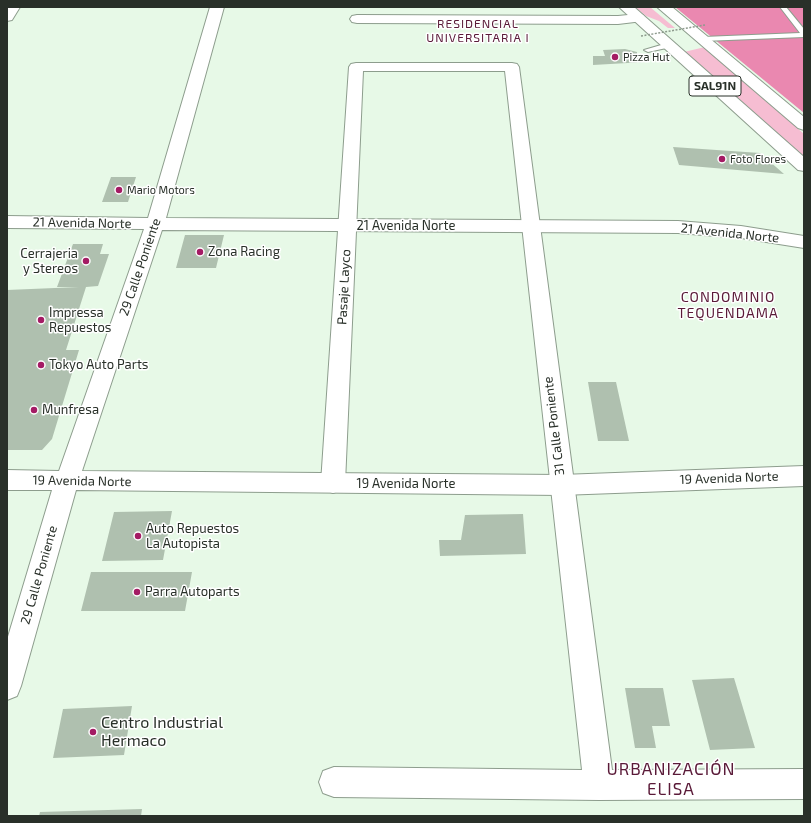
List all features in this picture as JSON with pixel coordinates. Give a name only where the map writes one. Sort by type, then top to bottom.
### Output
[{"type":"street","points":[[7,17],[14,7]]},
{"type":"street","name":"29 Calle Poniente","points":[[7,686],[67,481],[155,224],[217,7]]},
{"type":"street","name":"SAL91N","points":[[664,7],[704,32],[804,125]]},
{"type":"street","points":[[357,19],[618,20],[633,13]]},
{"type":"street","name":"SAL91N","points":[[633,13],[673,42],[804,166]]},
{"type":"street","points":[[673,42],[683,44],[704,32]]},
{"type":"street","name":"Pasaje Layco","points":[[333,483],[356,67],[512,67]]},
{"type":"street","name":"31 Calle Poniente","points":[[512,67],[530,226],[599,785]]},
{"type":"street","name":"21 Avenida Norte","points":[[7,222],[347,226],[620,226],[706,228],[804,242]]},
{"type":"street","name":"19 Avenida Norte","points":[[7,480],[562,484],[804,476]]},
{"type":"street","points":[[334,782],[599,785],[804,784]]},
{"type":"lane","points":[[783,7],[804,35]]},
{"type":"lane","points":[[704,32],[804,35]]},
{"type":"lane","points":[[648,50],[673,42]]},
{"type":"path","points":[[641,36],[704,32]]},
{"type":"shaded area","points":[[635,7],[650,7],[675,28],[668,28],[659,21],[646,16]]},
{"type":"shaded area","points":[[675,7],[804,7],[804,113]]},
{"type":"shaded area","points":[[705,47],[804,134],[804,159],[684,52]]},
{"type":"building","name":"Pizza Hut","points":[[625,49],[637,52],[637,58],[643,58],[645,62],[593,65],[593,56],[605,56],[603,50]]},
{"type":"building","name":"Foto Flores","points":[[673,147],[760,153],[784,174],[679,165]]},
{"type":"building","name":"Mario Motors","points":[[111,177],[136,177],[128,202],[102,202]]},
{"type":"building","name":"Zona Racing","points":[[185,235],[224,235],[216,268],[176,268]]},
{"type":"building","points":[[73,244],[103,244],[100,254],[109,254],[98,286],[86,287],[66,350],[79,350],[52,439],[42,450],[7,450],[7,290],[79,287],[57,287]]},
{"type":"building","points":[[588,382],[616,382],[629,441],[598,441]]},
{"type":"building","name":"Auto Repuestos La Autopista","points":[[172,511],[163,560],[102,561],[114,512]]},
{"type":"building","points":[[523,514],[526,554],[440,556],[439,540],[461,540],[465,515]]},
{"type":"building","name":"Parra Autoparts","points":[[91,572],[192,572],[185,611],[81,611]]},
{"type":"building","points":[[734,678],[755,748],[710,750],[692,680]]},
{"type":"building","points":[[625,688],[663,688],[670,726],[652,726],[656,748],[635,748]]},
{"type":"building","name":"Centro Industrial Hermaco","points":[[132,706],[124,755],[53,758],[63,709]]},
{"type":"building","points":[[142,809],[141,816],[39,816],[40,812]]},
{"type":"place","name":"Pizza Hut","points":[[615,57]]},
{"type":"place","name":"Foto Flores","points":[[722,159]]},
{"type":"place","name":"Mario Motors","points":[[119,190]]},
{"type":"place","name":"Zona Racing","points":[[200,252]]},
{"type":"place","name":"Cerrajeria y Stereos","points":[[86,261]]},
{"type":"place","name":"Impressa Repuestos","points":[[41,320]]},
{"type":"place","name":"Tokyo Auto Parts","points":[[41,365]]},
{"type":"place","name":"Munfresa","points":[[34,410]]},
{"type":"place","name":"Auto Repuestos La Autopista","points":[[138,536]]},
{"type":"place","name":"Parra Autoparts","points":[[137,592]]},
{"type":"place","name":"Centro Industrial Hermaco","points":[[93,732]]},
{"type":"district","name":"RESIDENCIAL UNIVERSITARIA I","points":[[478,31]]},
{"type":"district","name":"CONDOMINIO TEQUENDAMA","points":[[728,306]]},
{"type":"district","name":"URBANIZACIÓN ELISA","points":[[671,779]]}]
